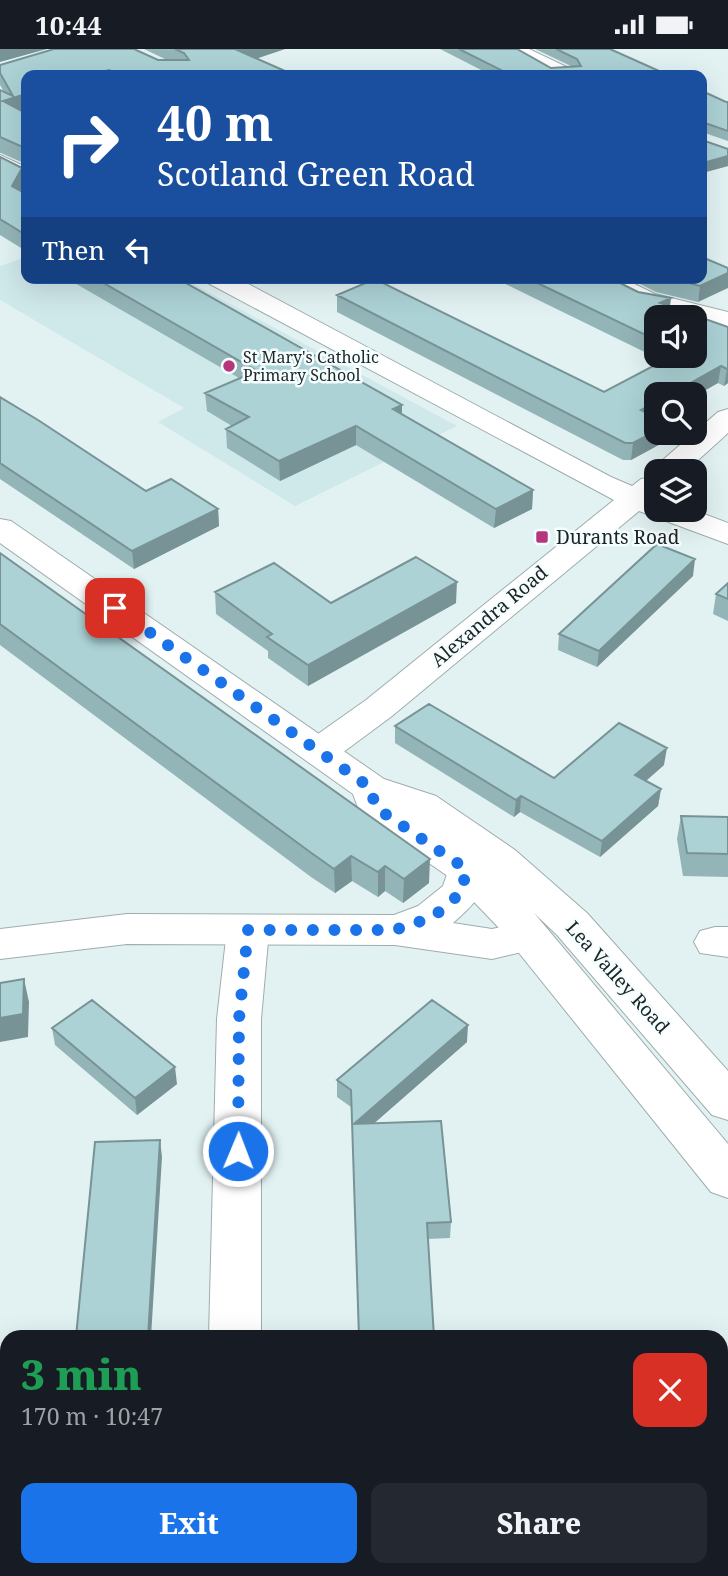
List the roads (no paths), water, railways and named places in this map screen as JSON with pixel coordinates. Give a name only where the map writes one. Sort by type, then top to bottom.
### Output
[{"type":"street","points":[[513,49],[557,70]]},
{"type":"street","points":[[0,162],[21,173]]},
{"type":"street","points":[[228,284],[399,378],[644,495]]},
{"type":"street","points":[[613,284],[646,300],[728,320]]},
{"type":"street","points":[[682,459],[728,418]]},
{"type":"street","name":"Alexandra Road","points":[[321,750],[644,505]]},
{"type":"street","points":[[702,522],[728,534]]},
{"type":"street","points":[[0,528],[321,750]]},
{"type":"street","name":"Lea Valley Road","points":[[321,750],[371,788],[375,807],[483,865],[572,924],[728,1102]]},
{"type":"street","points":[[395,930],[433,917],[462,892],[483,865]]},
{"type":"street","name":"Lea Valley Road","points":[[483,865],[528,936],[728,1178]]},
{"type":"street","points":[[0,944],[127,929],[395,930],[492,944],[528,936]]},
{"type":"street","points":[[235,1330],[239,1019],[248,930]]},
{"type":"place","name":"St Mary's Catholic Primary School","points":[[229,366]]},
{"type":"place","name":"Durants Road","points":[[542,537]]}]
